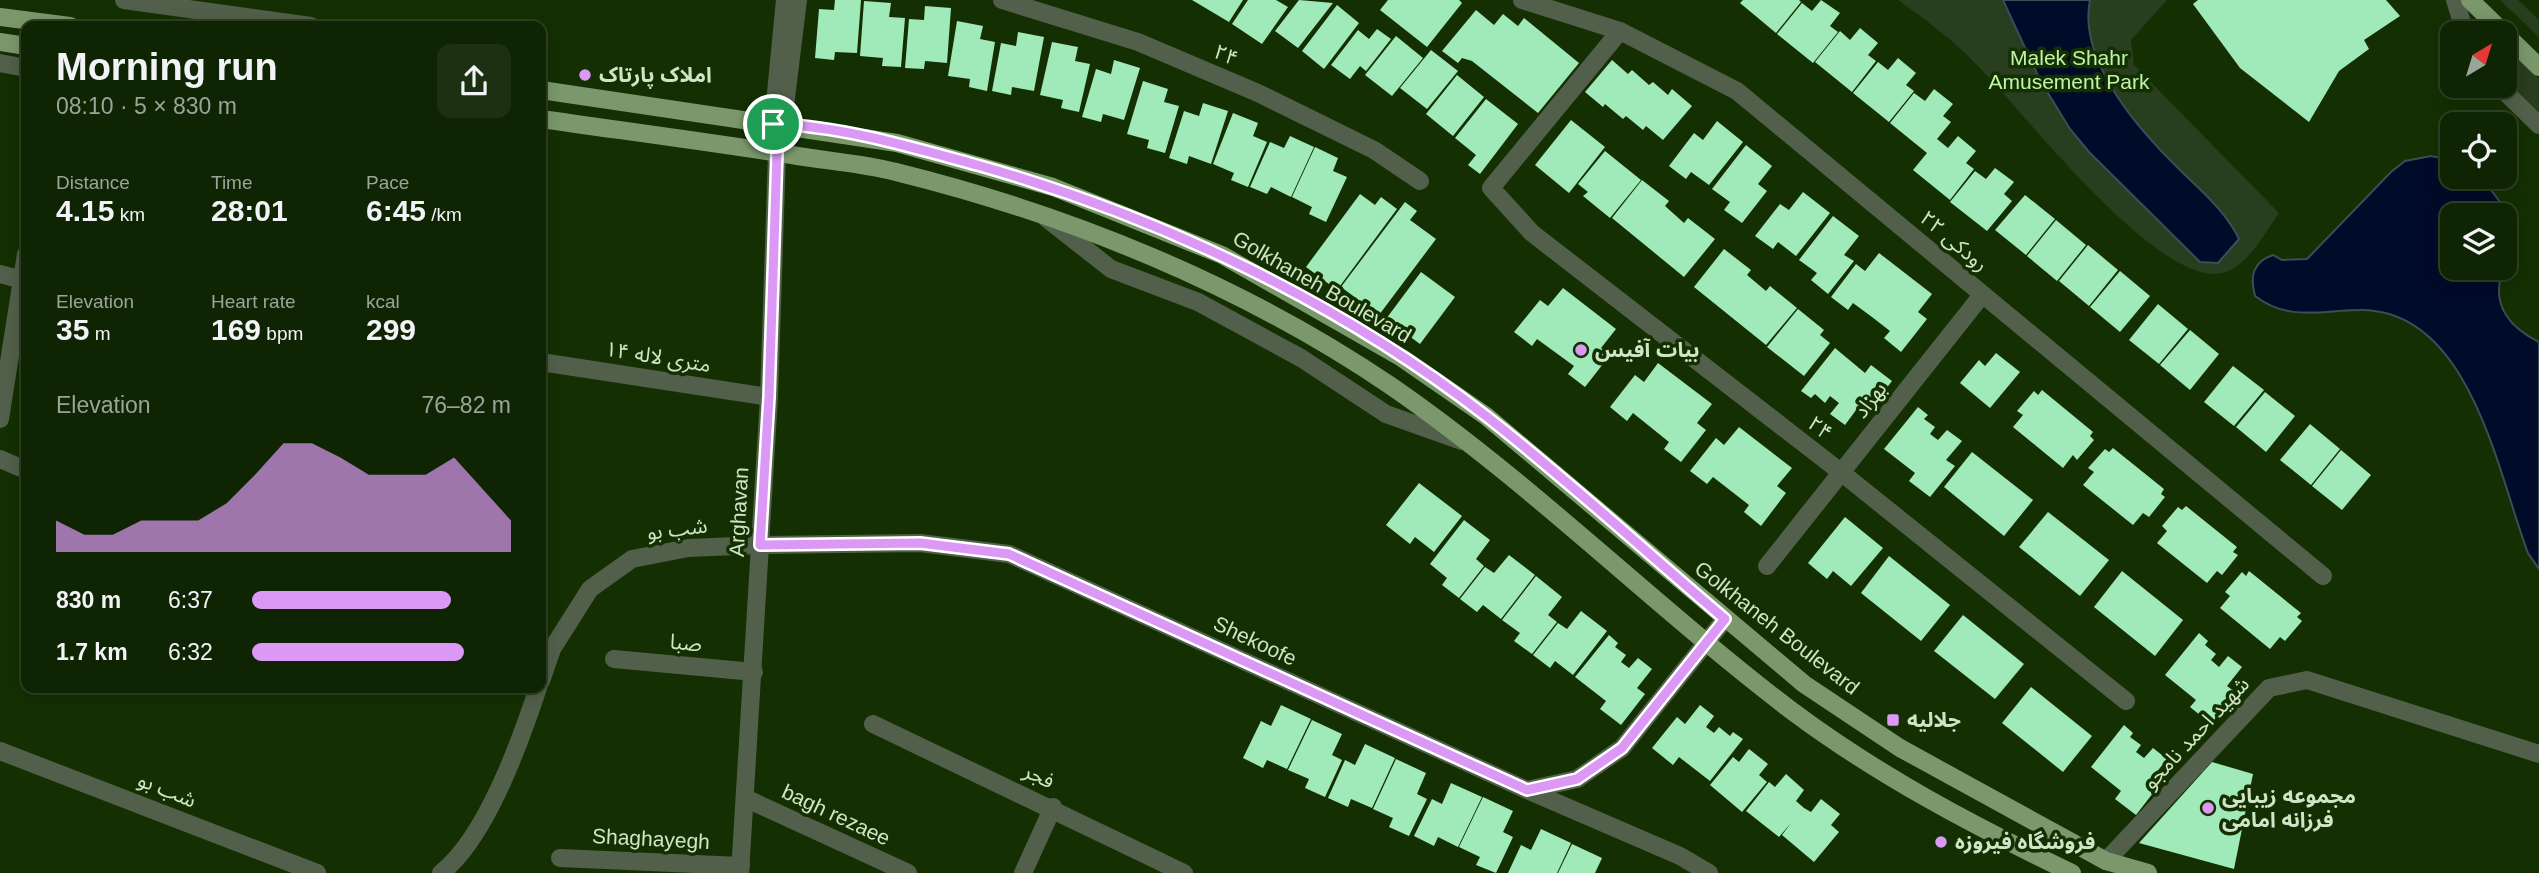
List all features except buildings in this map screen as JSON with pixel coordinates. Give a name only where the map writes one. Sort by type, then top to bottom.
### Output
[{"type":"main road","points":[[2470,0],[2492,21]]},
{"type":"main road","points":[[0,17],[31,21]]},
{"type":"main road","points":[[0,42],[21,45]]},
{"type":"main road","points":[[2517,46],[2539,68]]},
{"type":"main road","name":"Golkhaneh Boulevard","points":[[546,91],[897,143],[1053,187],[1222,255],[1402,358],[1486,416],[1804,684],[1900,748],[2106,861],[2148,873]]},
{"type":"main road","points":[[546,121],[893,171],[1043,215],[1209,281],[1304,331],[1389,385],[1474,445],[1792,711],[1879,771],[1985,831],[2072,873]]},
{"type":"street","points":[[124,0],[275,21]]},
{"type":"street","points":[[779,124],[785,0]]},
{"type":"street","points":[[779,124],[798,0]]},
{"type":"street","name":"۲۴","points":[[1002,0],[1138,42],[1258,93],[1374,150],[1420,181]]},
{"type":"street","name":"رودکی ۲۲","points":[[1522,0],[1559,7],[1620,31],[1737,90],[2323,576]]},
{"type":"street","points":[[2455,0],[2461,21]]},
{"type":"street","name":"۲۴","points":[[1620,31],[1491,188],[1532,233],[1842,473],[2126,701]]},
{"type":"street","points":[[0,63],[21,67]]},
{"type":"street","points":[[2511,98],[2539,125]]},
{"type":"street","name":"Arghavan","points":[[740,870],[769,397],[779,124]]},
{"type":"street","points":[[1043,215],[1111,269],[1198,302],[1301,358],[1386,414],[1474,445]]},
{"type":"street","points":[[0,274],[21,280]]},
{"type":"street","name":"بهزاد","points":[[1767,566],[1982,295]]},
{"type":"street","points":[[0,419],[21,303]]},
{"type":"street","name":"۱۴ متری لاله","points":[[546,363],[769,397]]},
{"type":"street","points":[[0,459],[21,468]]},
{"type":"street","name":"Shekoofe","points":[[760,545],[920,543],[1009,554],[1527,790],[1680,856],[1709,873]]},
{"type":"street","name":"شب بو","points":[[546,666],[552,649],[590,589],[632,559],[688,548],[760,545]]},
{"type":"street","points":[[1527,790],[1577,779],[1622,748],[1725,619]]},
{"type":"street","name":"صبا","points":[[614,659],[754,672]]},
{"type":"street","name":"شهید احمد نامجو","points":[[2106,861],[2269,688],[2307,680],[2539,754]]},
{"type":"street","points":[[440,873],[457,860],[513,763],[536,693]]},
{"type":"street","name":"فجر","points":[[873,723],[1053,807],[1184,873]]},
{"type":"street","name":"شب بو","points":[[0,751],[317,873]]},
{"type":"street","name":"bagh rezaee","points":[[745,798],[908,873]]},
{"type":"street","points":[[1023,873],[1053,807]]},
{"type":"street","name":"Shaghayegh","points":[[560,858],[740,870]]},
{"type":"green space","name":"Malek Shahr Amusement Park","points":[[1898,0],[2167,0],[2131,40],[2134,65],[2279,213],[2253,251],[2236,267],[2216,274],[2188,267],[2157,249],[2123,221],[2054,151],[1967,55]]},
{"type":"green space","points":[[2500,0],[2518,0],[2539,20],[2539,37]]},
{"type":"green space","points":[[2517,57],[2539,79],[2539,112],[2517,91]]},
{"type":"water","points":[[2003,0],[2090,0],[2092,44],[2112,88],[2141,129],[2218,208],[2239,239],[2218,263],[2200,262],[2089,152],[2070,129],[2040,80]]},
{"type":"water","points":[[2431,156],[2440,158],[2440,189],[2490,189],[2501,203],[2440,203],[2440,280],[2500,280],[2499,296],[2506,315],[2520,330],[2539,342],[2539,569],[2528,553],[2475,403],[2455,367],[2430,337],[2399,318],[2362,310],[2293,312],[2268,304],[2255,296],[2254,271],[2261,262],[2273,255],[2282,260],[2307,259],[2391,172],[2405,161]]},
{"type":"place","name":"املاک پارتاک","points":[[585,75]]},
{"type":"place","name":"بیات آفیس","points":[[1581,350]]},
{"type":"place","name":"جلالیه","points":[[1893,720]]},
{"type":"place","name":"مجموعه زیبایی فرزانه امامی","points":[[2208,808]]},
{"type":"place","name":"فروشگاه فیروزه","points":[[1941,842]]},
{"type":"route","points":[[773,124],[897,143],[1053,187],[1222,255],[1319,308],[1402,358],[1486,416],[1725,619],[1622,748],[1577,779],[1527,790],[1009,554],[920,543],[760,545],[769,397],[777,153],[773,124]]}]
